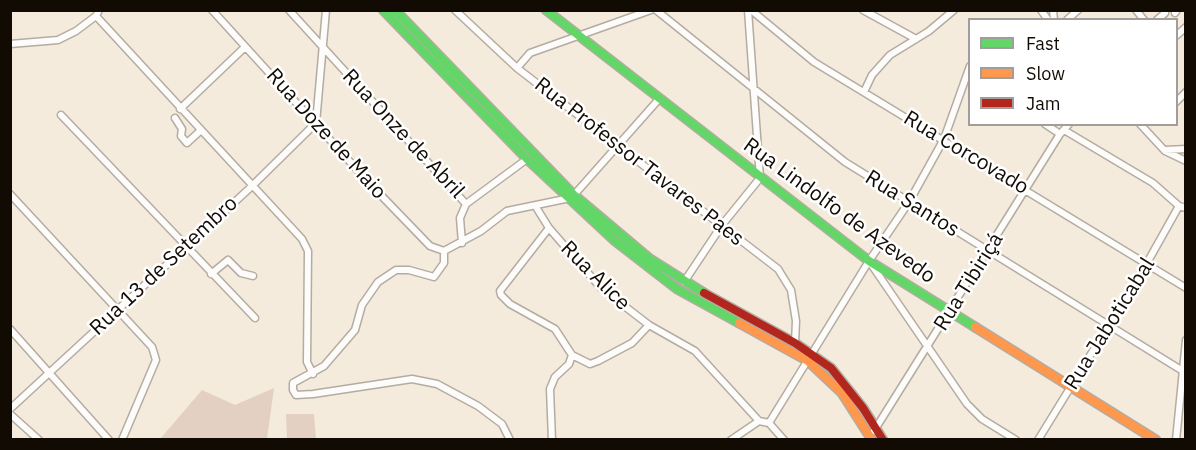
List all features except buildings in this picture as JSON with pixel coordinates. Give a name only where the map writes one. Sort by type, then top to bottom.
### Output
[{"type":"main road","points":[[383,10],[527,159],[552,181],[650,260],[684,282],[795,343],[848,387],[883,440]]},
{"type":"main road","points":[[395,10],[615,241],[669,284],[810,357],[842,393],[871,438]]},
{"type":"main road","name":"Rua Lindolfo de Azevedo","points":[[546,10],[868,261],[1156,440]]},
{"type":"street","name":"Rua Doze de Maio","points":[[212,10],[372,186],[430,246],[444,251]]},
{"type":"street","name":"Rua Onze de Abril","points":[[289,10],[466,204],[527,159]]},
{"type":"street","points":[[316,123],[326,10]]},
{"type":"street","points":[[393,21],[395,10]]},
{"type":"street","name":"Rua Professor Tavares Paes","points":[[455,10],[517,68],[778,269],[791,290],[796,327],[795,343]]},
{"type":"street","points":[[517,68],[530,53],[582,37],[651,10]]},
{"type":"street","name":"Rua Santos","points":[[656,10],[845,162],[1184,372]]},
{"type":"street","points":[[684,282],[722,225],[760,178],[749,10]]},
{"type":"street","name":"Rua Corcovado","points":[[749,10],[814,62],[944,139],[1185,288]]},
{"type":"street","points":[[863,10],[916,39]]},
{"type":"street","points":[[864,92],[872,75],[890,55],[916,39],[954,10]]},
{"type":"street","points":[[10,44],[58,40],[76,31],[97,13],[180,110],[302,239],[308,251],[307,362],[314,374]]},
{"type":"street","points":[[1160,18],[1165,13]]},
{"type":"street","points":[[180,110],[245,47]]},
{"type":"street","points":[[769,423],[868,261],[909,202],[944,139],[968,78]]},
{"type":"street","points":[[510,440],[502,424],[478,406],[437,384],[412,379],[296,395],[291,387],[324,366],[355,330],[362,305],[378,282],[396,270],[409,270],[434,277],[444,263],[444,251],[462,243],[507,211],[536,207],[572,196],[618,147],[658,99]]},
{"type":"street","points":[[61,116],[185,248],[255,318]]},
{"type":"street","points":[[175,118],[182,129],[181,136],[186,143],[200,131]]},
{"type":"street","name":"Rua 13 de Setembro","points":[[11,409],[251,187],[316,123]]},
{"type":"street","points":[[1048,126],[1153,183],[1182,207]]},
{"type":"street","name":"Rua Tibiriçá","points":[[871,438],[1067,126]]},
{"type":"street","points":[[1142,126],[1165,151],[1185,161]]},
{"type":"street","points":[[1148,133],[1149,126]]},
{"type":"street","points":[[1165,151],[1185,149]]},
{"type":"street","points":[[10,194],[152,347],[156,360],[122,440]]},
{"type":"street","points":[[462,243],[460,218],[466,204]]},
{"type":"street","name":"Rua Alice","points":[[536,207],[549,228],[602,288],[649,325],[694,351],[759,421]]},
{"type":"street","name":"Rua Jaboticabal","points":[[1038,440],[1182,207]]},
{"type":"street","points":[[549,228],[503,287],[501,296],[510,304],[539,318],[555,329],[572,355],[590,364],[632,343],[649,325]]},
{"type":"street","points":[[211,274],[228,260],[241,273],[253,276]]},
{"type":"street","points":[[868,261],[967,404],[982,420],[1016,440]]},
{"type":"street","points":[[784,337],[796,327]]},
{"type":"street","points":[[11,329],[108,439]]},
{"type":"street","points":[[1176,440],[1184,372],[1185,340]]},
{"type":"street","points":[[552,440],[553,411],[550,389],[555,377],[569,364],[572,355]]},
{"type":"street","points":[[11,409],[39,440]]},
{"type":"street","points":[[731,440],[759,421],[769,423],[784,440]]},
{"type":"shaded area","points":[[274,388],[267,439],[160,439],[202,390],[235,405]]},
{"type":"shaded area","points":[[286,414],[314,414],[316,439],[287,439]]},
{"type":"traffic: fast","points":[[383,10],[527,159],[615,241],[677,289],[739,323]]},
{"type":"traffic: fast","points":[[395,10],[574,195],[650,259],[704,293]]},
{"type":"traffic: fast","points":[[546,10],[869,261],[975,327]]},
{"type":"traffic: slow","points":[[739,323],[808,361],[842,393],[872,440]]},
{"type":"traffic: slow","points":[[975,327],[1156,440]]},
{"type":"traffic: jam","points":[[704,293],[795,343],[831,368],[863,408],[883,440]]}]
